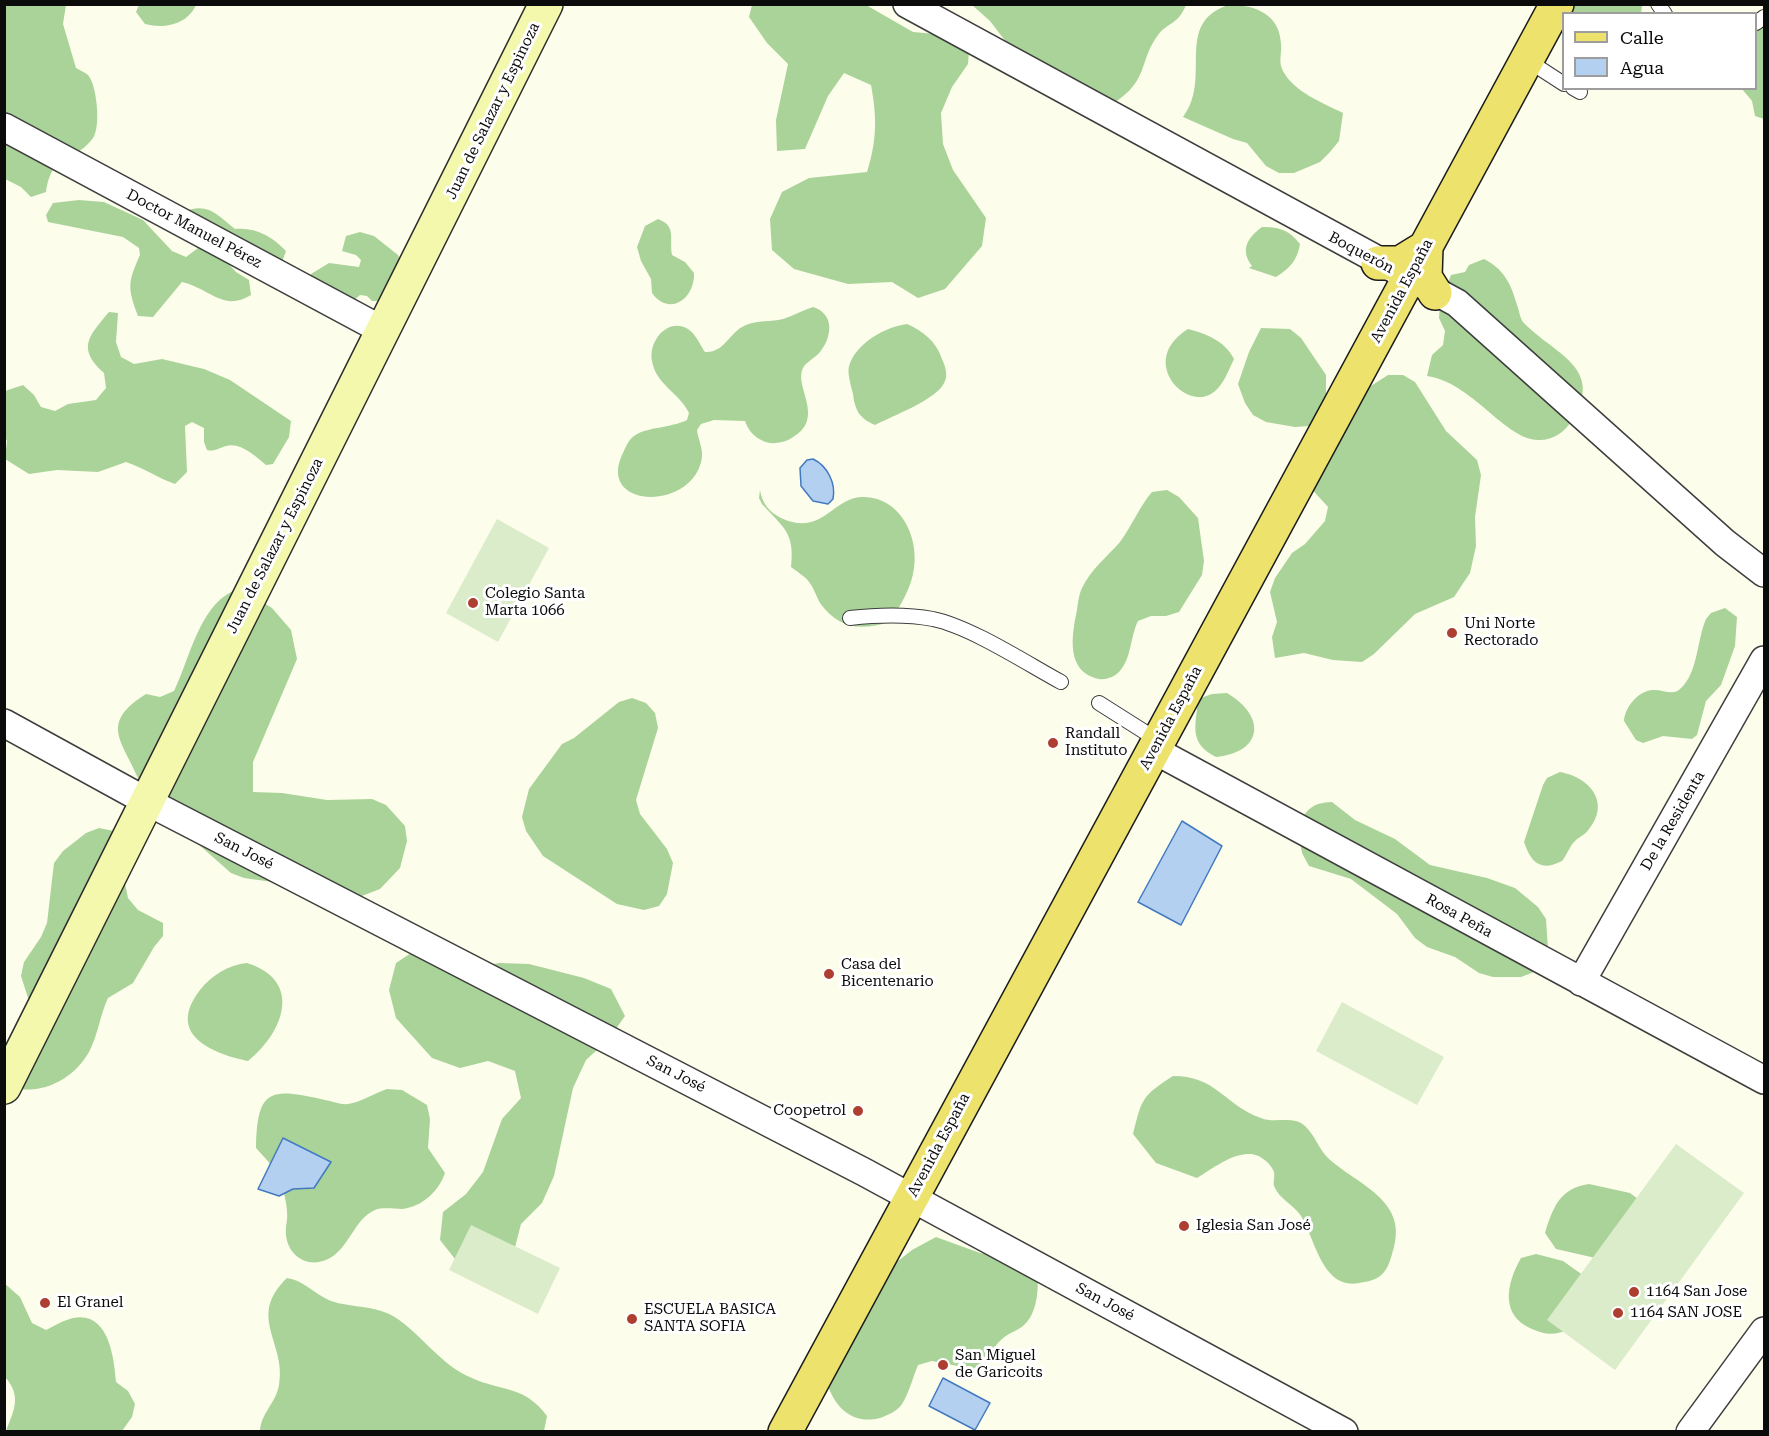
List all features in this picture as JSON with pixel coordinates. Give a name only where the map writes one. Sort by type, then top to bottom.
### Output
[{"type":"main road","name":"Avenida España","points":[[785,1431],[1156,745],[1422,285],[1426,247],[1557,4]]},
{"type":"main road","points":[[1378,262],[1400,263],[1426,247]]},
{"type":"street","name":"Juan de Salazar y Espinoza","points":[[4,1087],[546,4]]},
{"type":"street","name":"Boquerón","points":[[907,4],[1456,303],[1725,543],[1764,573]]},
{"type":"street","name":"Doctor Manuel Pérez","points":[[4,126],[384,331]]},
{"type":"street","points":[[1725,543],[1747,554],[1764,552]]},
{"type":"street","name":"De la Residenta","points":[[1581,982],[1764,660]]},
{"type":"street","name":"San José","points":[[4,723],[146,801],[911,1197],[1344,1431]]},
{"type":"street","name":"Rosa Peña","points":[[1156,745],[1581,982],[1764,1080]]},
{"type":"street","points":[[1690,1431],[1764,1331]]},
{"type":"lane","points":[[1527,60],[1562,83]]},
{"type":"lane","points":[[850,618],[880,615],[934,619],[983,639],[1061,682]]},
{"type":"lane","points":[[1099,703],[1156,745]]},
{"type":"green space","points":[[139,4],[196,5],[192,12],[181,21],[160,26],[145,24],[136,12]]},
{"type":"green space","points":[[5,5],[66,5],[63,24],[76,68],[88,75],[96,96],[97,125],[93,138],[78,152],[58,164],[49,179],[46,192],[31,197],[21,187],[5,179]]},
{"type":"green space","points":[[752,5],[866,5],[913,32],[970,37],[968,64],[952,87],[941,113],[943,144],[953,170],[986,218],[982,246],[945,289],[918,298],[892,282],[848,284],[794,269],[772,250],[770,219],[782,192],[809,178],[867,172],[874,139],[874,108],[871,85],[844,73],[828,96],[805,149],[777,151],[776,120],[788,64],[767,43],[749,17]]},
{"type":"green space","points":[[972,5],[1186,5],[1180,16],[1158,35],[1133,86],[1114,103],[1026,68],[990,21]]},
{"type":"green space","points":[[1228,5],[1247,6],[1271,18],[1280,34],[1281,64],[1288,78],[1302,91],[1343,113],[1339,141],[1320,162],[1294,173],[1279,173],[1266,166],[1247,143],[1183,117],[1191,102],[1195,86],[1196,54],[1202,25],[1212,14]]},
{"type":"green space","points":[[1566,5],[1642,5],[1641,12],[1568,12]]},
{"type":"green space","points":[[1764,22],[1764,119],[1755,116],[1752,101],[1743,90],[1757,90],[1757,30]]},
{"type":"green space","points":[[79,200],[104,202],[143,220],[172,251],[186,257],[198,248],[200,234],[182,212],[198,208],[211,211],[235,229],[249,229],[263,234],[286,251],[281,265],[226,261],[236,272],[249,280],[251,295],[241,300],[217,298],[182,282],[153,317],[138,316],[130,285],[140,255],[139,248],[123,237],[48,222],[46,215],[53,203]]},
{"type":"green space","points":[[658,219],[670,229],[672,255],[685,262],[694,273],[693,282],[686,297],[673,304],[666,304],[652,293],[651,279],[641,261],[637,247],[645,226]]},
{"type":"green space","points":[[1262,227],[1284,230],[1300,244],[1292,264],[1276,277],[1249,268],[1252,266],[1246,255],[1247,245],[1252,235]]},
{"type":"green space","points":[[360,232],[374,236],[398,255],[403,269],[387,301],[372,301],[367,296],[360,295],[351,303],[310,282],[311,274],[329,263],[359,267],[361,260],[356,255],[342,251],[346,236]]},
{"type":"green space","points":[[1484,259],[1497,267],[1506,278],[1523,322],[1561,353],[1579,374],[1583,387],[1581,402],[1569,424],[1554,437],[1544,440],[1527,438],[1501,422],[1459,389],[1427,376],[1432,355],[1443,345],[1445,331],[1439,318],[1440,302],[1451,275],[1465,272],[1469,265]]},
{"type":"green space","points":[[813,307],[825,315],[828,320],[829,333],[820,352],[803,368],[801,376],[808,413],[807,422],[801,431],[790,439],[770,443],[754,435],[745,421],[714,420],[701,424],[697,430],[702,457],[696,475],[683,487],[667,495],[650,497],[634,494],[623,486],[618,473],[622,455],[632,438],[645,431],[687,420],[689,413],[654,369],[653,346],[661,333],[673,326],[681,326],[693,334],[705,352],[712,351],[722,346],[735,332],[746,325],[783,319]]},
{"type":"green space","points":[[109,312],[118,313],[116,342],[121,357],[134,364],[162,359],[204,369],[230,380],[291,421],[289,437],[273,464],[266,465],[248,451],[237,446],[207,450],[204,442],[204,428],[192,422],[185,426],[187,472],[175,484],[126,462],[98,472],[57,470],[29,474],[5,459],[7,441],[5,437],[5,391],[23,385],[34,395],[41,407],[55,411],[68,404],[96,400],[106,388],[104,373],[90,356],[88,342]]},
{"type":"green space","points":[[907,324],[924,333],[933,342],[945,367],[946,379],[941,388],[925,400],[875,425],[862,416],[855,405],[849,380],[849,366],[865,343],[881,333]]},
{"type":"green space","points":[[1261,328],[1290,329],[1301,338],[1326,375],[1326,403],[1322,417],[1310,426],[1295,427],[1266,422],[1253,415],[1245,403],[1238,384],[1249,352]]},
{"type":"green space","points":[[1188,329],[1215,339],[1226,347],[1234,359],[1219,387],[1211,394],[1200,397],[1189,395],[1179,389],[1171,379],[1166,367],[1167,354],[1174,341]]},
{"type":"green space","points":[[1388,375],[1403,375],[1415,382],[1446,431],[1477,460],[1481,475],[1475,517],[1476,546],[1470,573],[1454,597],[1415,614],[1374,654],[1362,662],[1333,660],[1304,653],[1275,658],[1272,637],[1277,622],[1270,592],[1275,578],[1292,553],[1305,544],[1325,521],[1328,507],[1309,486],[1363,391]]},
{"type":"green space","points":[[760,490],[764,503],[773,513],[795,523],[816,520],[851,499],[861,497],[886,502],[895,510],[909,530],[915,555],[911,582],[890,622],[860,627],[851,626],[827,612],[807,580],[791,567],[789,538],[782,526],[762,504],[759,498]]},
{"type":"green space","points":[[1167,490],[1179,497],[1198,518],[1204,561],[1202,575],[1179,612],[1166,616],[1151,616],[1138,621],[1129,654],[1117,674],[1102,679],[1088,675],[1081,669],[1073,651],[1081,590],[1095,569],[1120,542],[1152,492]]},
{"type":"green space","points":[[497,519],[549,548],[498,642],[446,613]]},
{"type":"green space","points":[[233,591],[248,593],[272,608],[291,630],[297,659],[253,762],[253,792],[282,793],[327,800],[372,799],[386,805],[405,826],[407,841],[400,868],[380,889],[354,899],[287,884],[244,878],[231,873],[189,836],[142,804],[137,776],[118,732],[119,723],[132,704],[146,694],[160,697],[174,691],[204,621],[221,599]]},
{"type":"green space","points":[[1725,608],[1737,617],[1735,646],[1721,685],[1706,701],[1697,735],[1692,739],[1663,736],[1643,743],[1636,740],[1624,721],[1630,705],[1647,691],[1674,692],[1686,683],[1694,666],[1706,619],[1711,613]]},
{"type":"green space","points":[[1227,693],[1240,702],[1248,712],[1253,722],[1254,732],[1251,741],[1243,748],[1232,754],[1216,757],[1207,752],[1197,740],[1195,726],[1198,699],[1212,694]]},
{"type":"green space","points":[[632,698],[646,703],[655,713],[658,728],[636,800],[640,814],[667,849],[673,863],[667,894],[659,906],[644,910],[617,904],[543,856],[526,831],[522,817],[529,789],[562,744],[574,738],[619,702]]},
{"type":"green space","points":[[1560,772],[1580,779],[1588,785],[1594,792],[1598,809],[1589,829],[1573,843],[1562,861],[1548,866],[1538,864],[1534,860],[1524,842],[1543,785],[1547,778]]},
{"type":"green space","points":[[1332,802],[1355,820],[1395,839],[1430,865],[1487,878],[1515,888],[1538,907],[1546,919],[1548,949],[1545,963],[1534,972],[1521,977],[1493,977],[1479,973],[1455,957],[1427,947],[1415,938],[1397,914],[1351,879],[1309,866],[1302,853],[1297,826],[1311,808]]},
{"type":"green space","points":[[99,828],[114,831],[128,898],[138,910],[163,923],[163,936],[133,983],[108,998],[89,1052],[76,1069],[50,1086],[29,1090],[18,1089],[30,1004],[21,976],[24,962],[41,937],[47,923],[54,863],[63,851],[86,833]]},
{"type":"green space","points":[[420,947],[472,967],[500,963],[529,964],[584,978],[611,989],[625,1016],[608,1040],[586,1060],[573,1088],[554,1176],[542,1203],[521,1224],[513,1255],[459,1264],[440,1240],[443,1212],[466,1194],[483,1172],[502,1119],[521,1098],[515,1071],[488,1061],[460,1068],[432,1058],[396,1018],[389,990],[396,963]]},
{"type":"green space","points":[[247,963],[265,971],[276,982],[282,995],[282,1008],[271,1036],[248,1061],[207,1047],[190,1030],[188,1019],[191,1005],[200,990],[210,980],[227,968]]},
{"type":"green space","points":[[1342,1002],[1444,1057],[1417,1105],[1316,1051]]},
{"type":"green space","points":[[1173,1076],[1200,1081],[1248,1112],[1266,1120],[1289,1120],[1305,1126],[1329,1159],[1365,1185],[1387,1205],[1396,1231],[1394,1247],[1386,1270],[1373,1280],[1359,1283],[1346,1283],[1336,1279],[1321,1260],[1301,1216],[1276,1191],[1272,1169],[1261,1157],[1250,1154],[1236,1156],[1197,1178],[1156,1163],[1133,1134],[1141,1105],[1145,1099],[1155,1088]]},
{"type":"green space","points":[[387,1089],[402,1090],[427,1105],[430,1119],[428,1148],[445,1173],[439,1186],[429,1197],[409,1208],[378,1209],[368,1214],[341,1248],[328,1259],[313,1262],[300,1259],[288,1242],[287,1215],[282,1185],[271,1165],[256,1148],[257,1128],[264,1103],[280,1094],[292,1094],[348,1104]]},
{"type":"green space","points":[[1676,1144],[1744,1193],[1615,1370],[1547,1320]]},
{"type":"green space","points":[[1589,1184],[1630,1193],[1642,1202],[1613,1262],[1556,1249],[1545,1233],[1551,1215],[1564,1194],[1579,1186]]},
{"type":"green space","points":[[471,1225],[560,1268],[538,1314],[449,1270]]},
{"type":"green space","points":[[936,1237],[980,1253],[1024,1262],[1037,1269],[1038,1290],[1030,1318],[1023,1326],[1002,1339],[984,1362],[973,1369],[932,1361],[918,1365],[909,1390],[896,1410],[883,1417],[872,1419],[854,1417],[839,1406],[826,1379],[889,1268],[912,1250]]},
{"type":"green space","points":[[1536,1254],[1563,1261],[1587,1278],[1572,1328],[1552,1334],[1542,1333],[1522,1323],[1511,1308],[1509,1288],[1516,1268],[1521,1258]]},
{"type":"green space","points":[[287,1278],[302,1283],[331,1301],[375,1309],[393,1316],[461,1373],[530,1399],[547,1416],[544,1431],[260,1431],[263,1419],[279,1385],[280,1370],[269,1318],[270,1305],[275,1292]]},
{"type":"green space","points":[[4,1283],[20,1297],[32,1323],[46,1330],[73,1318],[85,1318],[95,1322],[102,1329],[111,1349],[116,1382],[128,1391],[135,1404],[132,1417],[122,1431],[6,1431],[14,1410],[15,1397],[5,1377]]},
{"type":"water","points":[[813,459],[823,466],[832,482],[833,499],[828,504],[813,501],[801,486],[800,468],[807,460]]},
{"type":"water","points":[[1182,821],[1222,846],[1181,925],[1138,902]]},
{"type":"water","points":[[283,1138],[331,1162],[314,1188],[293,1189],[279,1196],[258,1189]]},
{"type":"water","points":[[943,1378],[990,1403],[975,1430],[929,1406]]},
{"type":"place","name":"Colegio Santa Marta 1066","points":[[473,603]]},
{"type":"place","name":"Uni Norte Rectorado","points":[[1452,633]]},
{"type":"place","name":"Randall Instituto","points":[[1053,743]]},
{"type":"place","name":"Casa del Bicentenario","points":[[829,974]]},
{"type":"place","name":"Coopetrol","points":[[858,1111]]},
{"type":"place","name":"Iglesia San José","points":[[1184,1226]]},
{"type":"place","name":"1164 San Jose","points":[[1634,1292]]},
{"type":"place","name":"El Granel","points":[[45,1303]]},
{"type":"place","name":"1164 SAN JOSE","points":[[1618,1313]]},
{"type":"place","name":"ESCUELA BASICA SANTA SOFIA","points":[[632,1319]]},
{"type":"place","name":"San Miguel de Garicoits","points":[[943,1365]]}]
